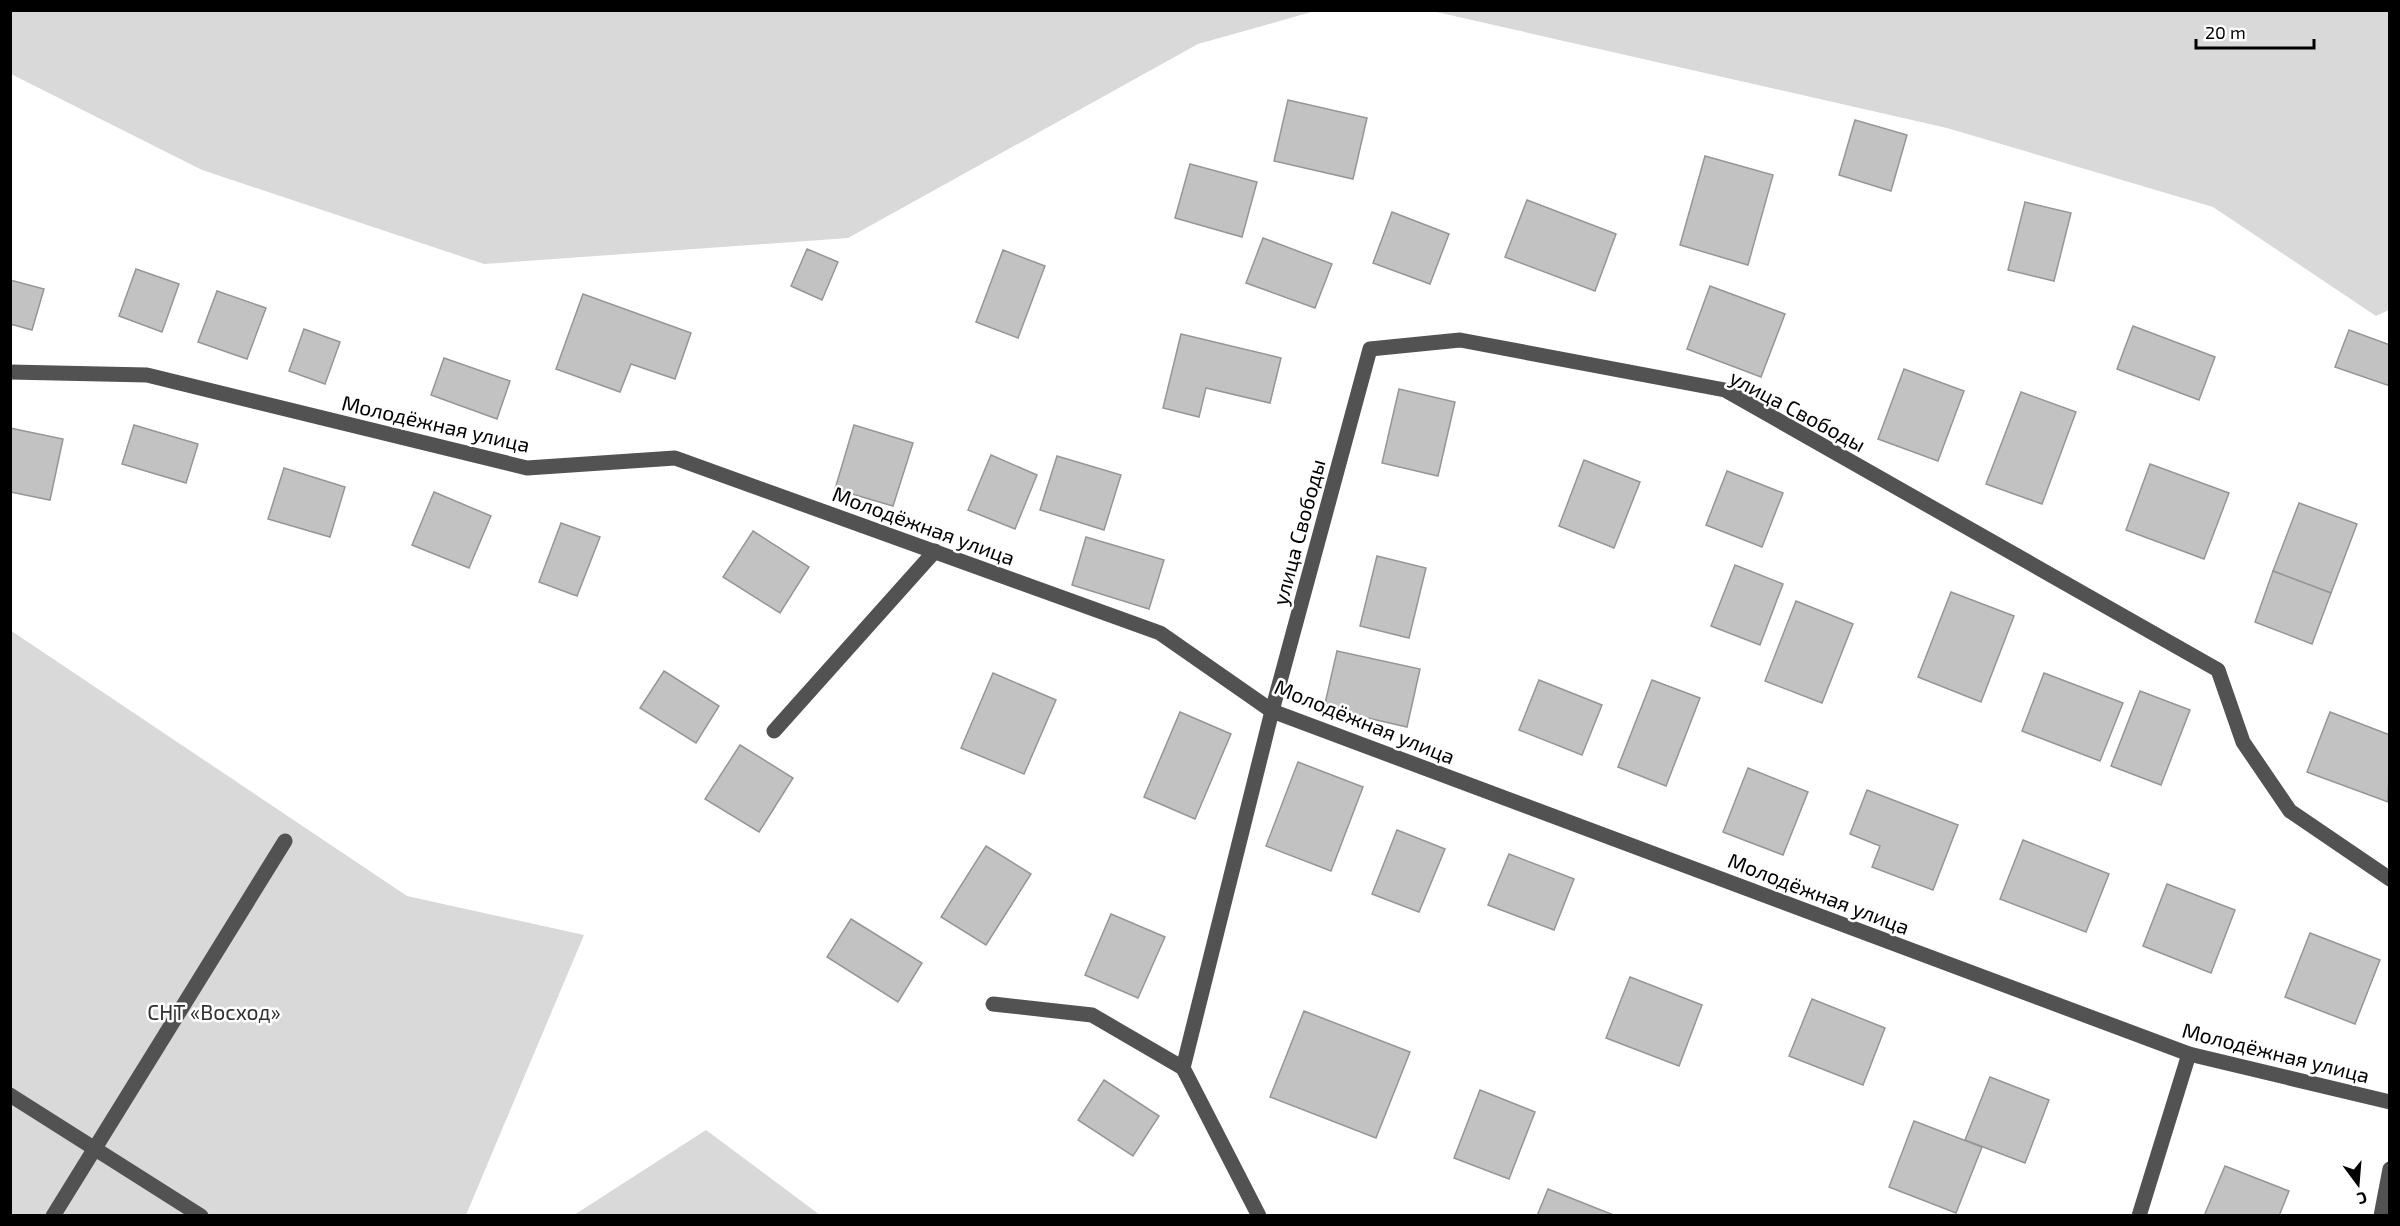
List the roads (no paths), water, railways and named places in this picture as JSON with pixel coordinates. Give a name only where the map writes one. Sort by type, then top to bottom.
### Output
[{"type":"street","name":"улица Свободы","points":[[1272,711],[1370,349],[1460,340],[1725,390],[2218,670],[2243,742],[2290,811],[2390,879]]},
{"type":"street","name":"Молодёжная улица","points":[[10,372],[147,375],[527,468],[675,458],[1160,633],[1272,711],[2189,1054],[2390,1102]]},
{"type":"street","points":[[774,730],[935,550]]},
{"type":"street","points":[[1183,1068],[1272,711]]},
{"type":"street","points":[[53,1215],[285,841]]},
{"type":"street","points":[[993,1004],[1092,1016],[1183,1068],[1259,1215]]},
{"type":"street","points":[[2139,1215],[2189,1054]]},
{"type":"street","points":[[10,1095],[201,1215]]},
{"type":"street","points":[[2381,1215],[2390,1169]]},
{"type":"park label","name":"СНТ «Восход»","points":[[214,1011]]}]
